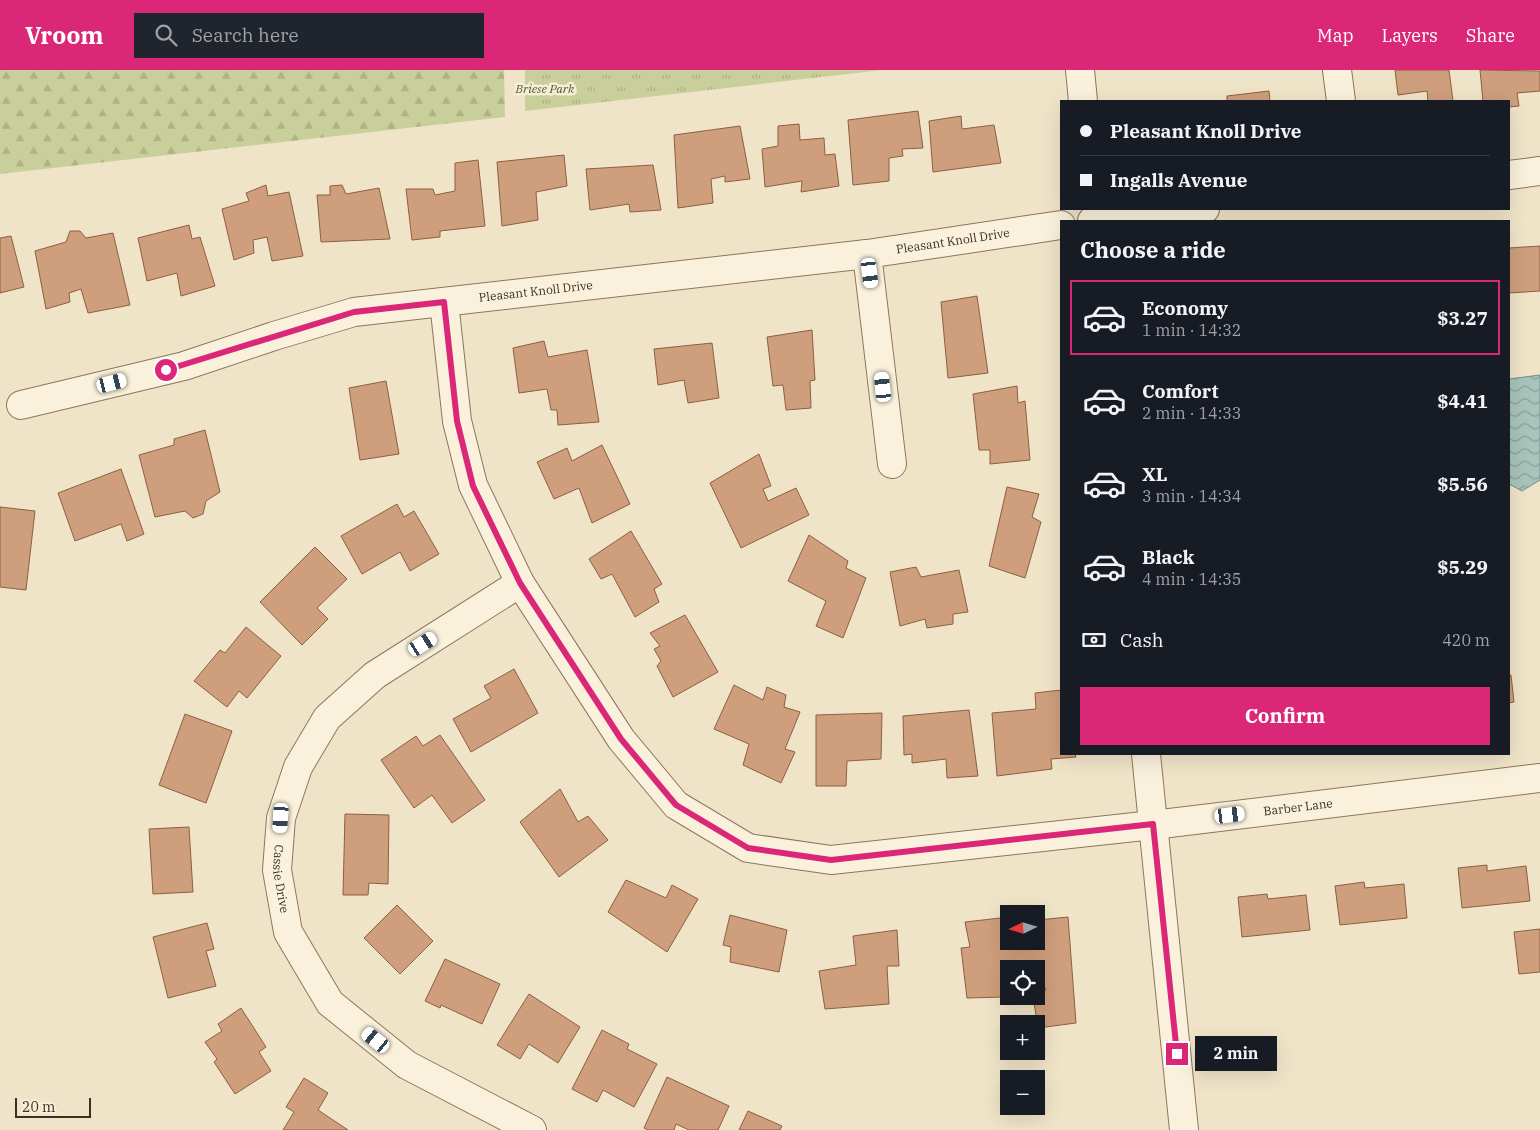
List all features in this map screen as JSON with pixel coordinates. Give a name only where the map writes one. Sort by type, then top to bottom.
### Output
[{"type":"street","points":[[1080,70],[1083,100]]},
{"type":"street","points":[[1337,70],[1341,100]]},
{"type":"street","points":[[1510,175],[1540,171]]},
{"type":"street","points":[[1107,220],[1196,210]]},
{"type":"street","name":"Pleasant Knoll Drive","points":[[21,405],[184,366],[354,312],[867,254],[1060,225]]},
{"type":"street","points":[[867,254],[892,464]]},
{"type":"street","name":"Barber Lane","points":[[444,302],[457,421],[473,486],[520,583],[621,739],[676,805],[748,848],[831,860],[1540,778]]},
{"type":"street","name":"Cassie Drive","points":[[520,583],[375,675],[327,718],[298,767],[281,818],[277,870],[288,932],[330,1003],[407,1065],[532,1130]]},
{"type":"street","points":[[1146,755],[1184,1130]]},
{"type":"green space","points":[[0,70],[504,70],[505,117],[0,174]]},
{"type":"green space","name":"Briese Park","points":[[525,70],[883,70],[525,111]]},
{"type":"water","points":[[1540,375],[1540,480],[1522,491],[1510,485],[1510,379]]},
{"type":"building","points":[[1395,70],[1449,70],[1453,100],[1428,100],[1427,91],[1398,95]]},
{"type":"building","points":[[1480,70],[1540,71],[1540,91],[1517,93],[1519,106],[1510,107],[1510,100],[1483,100]]},
{"type":"building","points":[[1269,91],[1270,100],[1227,100],[1227,96]]},
{"type":"building","points":[[918,111],[923,148],[902,149],[903,156],[889,158],[889,181],[853,185],[848,120]]},
{"type":"building","points":[[961,116],[962,129],[994,125],[1001,163],[933,172],[929,121]]},
{"type":"building","points":[[799,124],[800,140],[824,138],[825,155],[835,154],[839,186],[801,192],[802,181],[765,187],[762,149],[778,146],[778,126]]},
{"type":"building","points":[[740,126],[750,179],[725,182],[725,176],[711,179],[713,203],[678,208],[674,135]]},
{"type":"building","points":[[564,155],[567,186],[536,192],[538,220],[502,226],[497,162]]},
{"type":"building","points":[[478,160],[485,226],[440,231],[440,237],[412,240],[406,189],[433,189],[435,195],[455,191],[455,163]]},
{"type":"building","points":[[653,165],[661,210],[630,212],[629,204],[590,210],[586,169]]},
{"type":"building","points":[[266,185],[268,196],[289,192],[303,256],[272,261],[267,237],[253,240],[254,253],[234,260],[222,209],[249,201],[246,193]]},
{"type":"building","points":[[342,185],[346,194],[379,188],[390,239],[321,242],[317,195],[330,195],[330,186]]},
{"type":"building","points":[[189,225],[192,239],[200,237],[215,286],[181,296],[177,273],[147,281],[138,238]]},
{"type":"building","points":[[70,231],[80,231],[86,238],[113,233],[130,305],[88,313],[81,289],[69,293],[70,302],[46,309],[35,251],[66,242]]},
{"type":"building","points":[[11,236],[24,287],[0,293],[0,238]]},
{"type":"building","points":[[1540,246],[1540,291],[1510,293],[1510,248]]},
{"type":"building","points":[[977,296],[988,373],[948,378],[941,302]]},
{"type":"building","points":[[812,330],[815,380],[810,381],[811,408],[786,410],[783,385],[773,386],[767,337]]},
{"type":"building","points":[[544,341],[548,357],[587,350],[599,422],[558,425],[557,410],[551,410],[547,389],[519,393],[513,348]]},
{"type":"building","points":[[712,343],[719,398],[688,403],[684,380],[658,385],[654,349]]},
{"type":"building","points":[[386,381],[399,454],[360,460],[349,388]]},
{"type":"building","points":[[1017,386],[1018,403],[1025,401],[1030,460],[990,464],[990,450],[979,450],[973,394]]},
{"type":"building","points":[[205,430],[220,492],[206,501],[203,514],[193,518],[185,511],[155,517],[139,455],[174,445],[174,439]]},
{"type":"building","points":[[602,445],[630,504],[592,523],[579,488],[554,499],[537,462],[567,448],[572,461]]},
{"type":"building","points":[[759,454],[771,486],[763,489],[768,501],[796,488],[809,515],[741,548],[710,483]]},
{"type":"building","points":[[121,469],[144,534],[127,541],[121,524],[75,541],[58,493]]},
{"type":"building","points":[[1007,487],[1039,494],[1032,517],[1041,522],[1025,578],[989,566]]},
{"type":"building","points":[[397,504],[404,517],[414,511],[439,554],[410,571],[400,552],[362,574],[341,536]]},
{"type":"building","points":[[0,507],[35,511],[26,590],[0,587]]},
{"type":"building","points":[[631,531],[662,584],[654,589],[659,602],[635,617],[612,574],[601,579],[589,559]]},
{"type":"building","points":[[809,535],[848,561],[846,568],[866,578],[843,638],[816,626],[826,601],[788,581]]},
{"type":"building","points":[[315,547],[347,579],[317,608],[328,619],[302,645],[260,602]]},
{"type":"building","points":[[916,567],[921,577],[959,570],[968,612],[953,614],[953,624],[927,628],[925,619],[900,626],[890,572]]},
{"type":"building","points":[[685,615],[718,672],[673,697],[657,666],[661,661],[654,649],[660,646],[650,633]]},
{"type":"building","points":[[246,627],[281,656],[247,698],[239,691],[227,707],[194,681],[220,650],[225,653]]},
{"type":"building","points":[[514,669],[538,713],[471,752],[453,719],[491,698],[484,686]]},
{"type":"building","points":[[1510,675],[1511,675],[1514,702],[1510,703]]},
{"type":"building","points":[[734,685],[763,700],[767,687],[786,695],[784,707],[800,712],[785,749],[795,752],[781,783],[743,765],[749,744],[714,729]]},
{"type":"building","points":[[1060,690],[1060,755],[1075,755],[1076,757],[1051,759],[1052,769],[997,776],[992,713],[1036,709],[1035,693]]},
{"type":"building","points":[[969,710],[978,776],[947,778],[946,759],[912,763],[912,754],[904,755],[903,716]]},
{"type":"building","points":[[882,713],[881,759],[847,761],[846,786],[816,786],[816,715]]},
{"type":"building","points":[[185,714],[232,731],[206,803],[159,785]]},
{"type":"building","points":[[440,735],[485,800],[452,823],[432,795],[414,808],[381,760],[416,736],[423,746]]},
{"type":"building","points":[[560,789],[578,822],[588,816],[608,840],[559,877],[520,822]]},
{"type":"building","points":[[345,814],[389,815],[388,884],[369,883],[368,895],[343,895]]},
{"type":"building","points":[[189,827],[193,892],[153,894],[149,829]]},
{"type":"building","points":[[1487,865],[1487,871],[1526,866],[1530,901],[1462,908],[1458,868]]},
{"type":"building","points":[[626,880],[666,898],[672,885],[698,899],[667,952],[608,912]]},
{"type":"building","points":[[1364,882],[1365,888],[1404,884],[1407,918],[1340,925],[1335,886]]},
{"type":"building","points":[[1267,894],[1268,899],[1306,895],[1310,930],[1242,937],[1238,897]]},
{"type":"building","points":[[397,905],[433,941],[400,974],[364,938]]},
{"type":"building","points":[[730,915],[787,930],[779,972],[730,962],[731,947],[723,945]]},
{"type":"building","points":[[1068,917],[1076,1023],[1045,1027],[1045,1015],[1036,1015],[1034,1005],[1045,1005],[1045,960],[1000,960],[1000,997],[967,998],[961,948],[970,947],[965,922],[1000,918],[1000,950],[1045,950],[1045,919]]},
{"type":"building","points":[[207,923],[214,949],[206,951],[216,986],[168,998],[153,937]]},
{"type":"building","points":[[1540,929],[1540,972],[1519,974],[1514,932]]},
{"type":"building","points":[[897,930],[899,966],[887,966],[889,1004],[825,1009],[819,971],[856,965],[853,936]]},
{"type":"building","points":[[445,959],[500,984],[482,1024],[441,1005],[440,1008],[425,1001]]},
{"type":"building","points":[[529,994],[580,1027],[558,1063],[529,1044],[520,1059],[497,1045]]},
{"type":"building","points":[[241,1008],[266,1047],[259,1052],[271,1071],[235,1094],[214,1062],[217,1059],[205,1042],[222,1031],[218,1024]]},
{"type":"building","points":[[602,1030],[629,1044],[627,1049],[657,1064],[634,1107],[603,1090],[597,1102],[572,1089]]},
{"type":"building","points":[[667,1077],[729,1106],[718,1130],[689,1130],[676,1124],[674,1130],[648,1130],[644,1128]]},
{"type":"building","points":[[304,1078],[328,1093],[318,1110],[348,1130],[283,1130],[294,1112],[286,1107]]},
{"type":"building","points":[[748,1111],[782,1126],[780,1130],[739,1130]]},
{"type":"route","points":[[166,370],[354,312],[444,302],[457,421],[473,486],[520,583],[621,739],[676,805],[748,848],[831,860],[1153,824],[1177,1054]]}]
